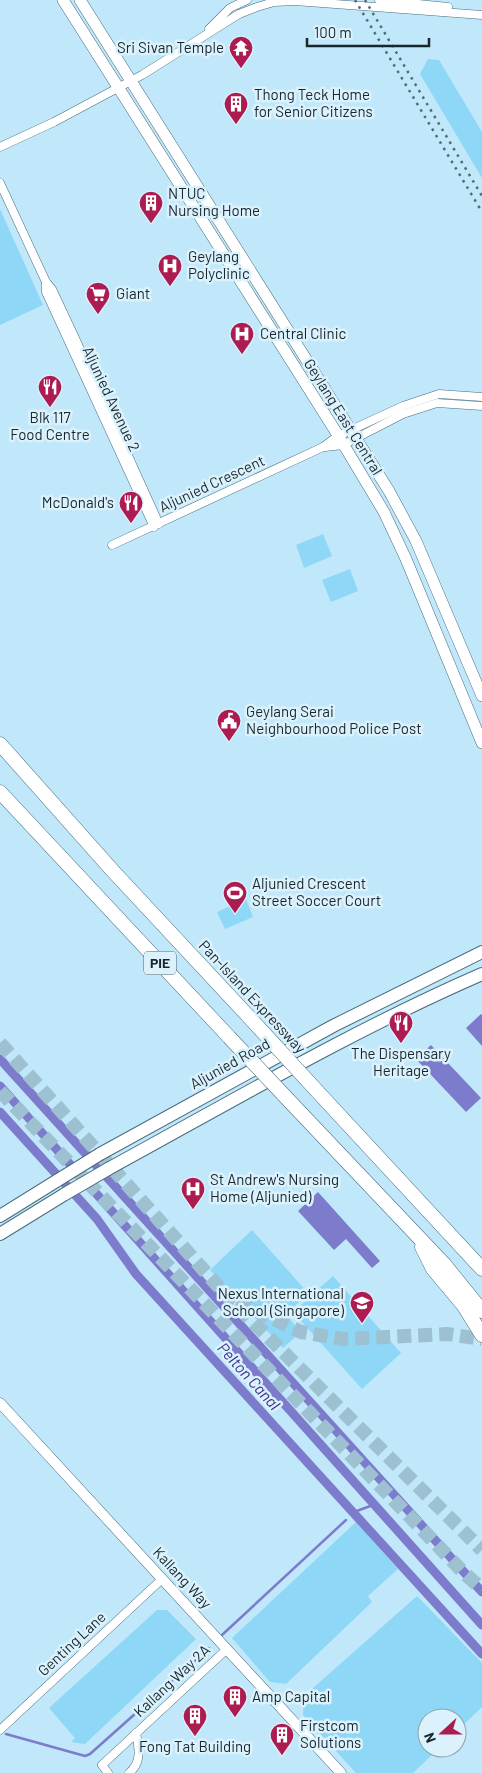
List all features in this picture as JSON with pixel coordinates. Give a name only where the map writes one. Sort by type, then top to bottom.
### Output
[{"type":"highway","name":"Pan-Island Expressway","points":[[0,744],[112,870],[482,1269]]},
{"type":"highway","name":"PIE","points":[[0,792],[416,1236],[433,1269],[444,1272]]},
{"type":"highway","points":[[467,1252],[482,1256]]},
{"type":"highway","points":[[444,1272],[482,1311]]},
{"type":"highway","points":[[444,1272],[482,1335]]},
{"type":"main road","name":"Geylang East Central","points":[[63,0],[384,512],[401,547],[482,743]]},
{"type":"main road","name":"Geylang East Central","points":[[80,0],[389,490],[416,540],[482,696]]},
{"type":"main road","name":"Aljunied Road","points":[[0,1216],[100,1154],[333,1026],[482,952]]},
{"type":"main road","points":[[0,1234],[108,1169],[343,1041],[437,993],[482,974]]},
{"type":"street","points":[[203,36],[230,8],[247,0]]},
{"type":"street","points":[[379,0],[482,10]]},
{"type":"street","points":[[0,147],[132,81],[239,14],[274,2],[295,1],[482,15]]},
{"type":"street","name":"Aljunied Avenue 2","points":[[0,183],[46,282],[46,292],[156,525]]},
{"type":"street","points":[[354,434],[403,406],[439,394],[482,397]]},
{"type":"street","points":[[354,434],[403,414],[437,403],[482,406]]},
{"type":"street","name":"Aljunied Crescent","points":[[112,545],[354,434]]},
{"type":"street","name":"Kallang Way","points":[[0,1403],[341,1773]]},
{"type":"street","name":"Genting Lane","points":[[0,1730],[162,1579]]},
{"type":"street","name":"Kallang Way 2A","points":[[108,1773],[102,1765],[225,1647]]},
{"type":"street","name":"Kallang Way 2A","points":[[129,1773],[138,1761],[139,1748],[136,1733]]},
{"type":"shaded area","points":[[428,59],[439,60],[482,132],[482,178],[420,74]]},
{"type":"shaded area","points":[[0,209],[43,305],[0,325]]},
{"type":"shaded area","points":[[323,534],[332,556],[304,568],[296,545]]},
{"type":"shaded area","points":[[350,569],[358,591],[331,602],[322,580]]},
{"type":"shaded area","name":"Aljunied Crescent Street Soccer Court","points":[[246,899],[253,917],[225,929],[217,912]]},
{"type":"shaded area","points":[[482,1015],[482,1046],[466,1028]]},
{"type":"shaded area","points":[[431,1045],[481,1098],[466,1112],[416,1059]]},
{"type":"shaded area","points":[[318,1192],[380,1261],[372,1268],[346,1239],[334,1250],[298,1211]]},
{"type":"shaded area","points":[[252,1230],[309,1294],[285,1314],[301,1332],[283,1348],[210,1270]]},
{"type":"shaded area","points":[[333,1276],[401,1353],[362,1389],[293,1312]]},
{"type":"shaded area","points":[[356,1522],[398,1569],[368,1596],[372,1602],[286,1684],[270,1682],[232,1638]]},
{"type":"shaded area","points":[[417,1596],[482,1663],[482,1707],[467,1721],[467,1708],[417,1708],[417,1758],[429,1758],[413,1773],[356,1773],[303,1715],[304,1696]]},
{"type":"shaded area","points":[[157,1610],[167,1610],[196,1639],[85,1744],[71,1742],[75,1738],[49,1708]]},
{"type":"waterway","name":"Pelton Canal","points":[[0,1059],[482,1592]]},
{"type":"waterway","name":"Pelton Canal","points":[[0,1086],[482,1625]]},
{"type":"waterway","name":"Pelton Canal","points":[[0,1112],[97,1219],[136,1274],[482,1654]]},
{"type":"waterway","points":[[354,1512],[373,1505]]},
{"type":"waterway","points":[[222,1635],[346,1520]]},
{"type":"waterway","points":[[6,1734],[85,1756],[90,1754],[209,1648]]},
{"type":"tunnel","points":[[0,1043],[227,1296],[482,1550]]},
{"type":"tunnel","points":[[0,1091],[463,1572],[482,1589]]},
{"type":"tunnel","points":[[237,1301],[301,1332],[343,1339],[447,1334],[482,1339]]},
{"type":"railway","points":[[355,0],[482,212]]},
{"type":"railway","points":[[365,0],[482,196]]},
{"type":"place","name":"Sri Sivan Temple","points":[[241,69]]},
{"type":"place","name":"Thong Teck Home for Senior Citizens","points":[[236,125]]},
{"type":"place","name":"NTUC Nursing Home","points":[[151,224]]},
{"type":"place","name":"Geylang Polyclinic","points":[[170,287]]},
{"type":"place","name":"Giant","points":[[98,315]]},
{"type":"place","name":"Central Clinic","points":[[242,355]]},
{"type":"place","name":"Blk 117 Food Centre","points":[[50,408]]},
{"type":"place","name":"McDonald's","points":[[131,524]]},
{"type":"place","name":"Geylang Serai Neighbourhood Police Post","points":[[229,742]]},
{"type":"place","name":"Aljunied Crescent Street Soccer Court","points":[[235,914]]},
{"type":"place","name":"The Dispensary Heritage","points":[[401,1044]]},
{"type":"place","name":"St Andrew's Nursing Home (Aljunied)","points":[[193,1210]]},
{"type":"place","name":"Nexus International School (Singapore)","points":[[362,1324]]},
{"type":"place","name":"Amp Capital","points":[[235,1718]]},
{"type":"place","name":"Fong Tat Building","points":[[195,1737]]},
{"type":"place","name":"Firstcom Solutions","points":[[282,1756]]}]
